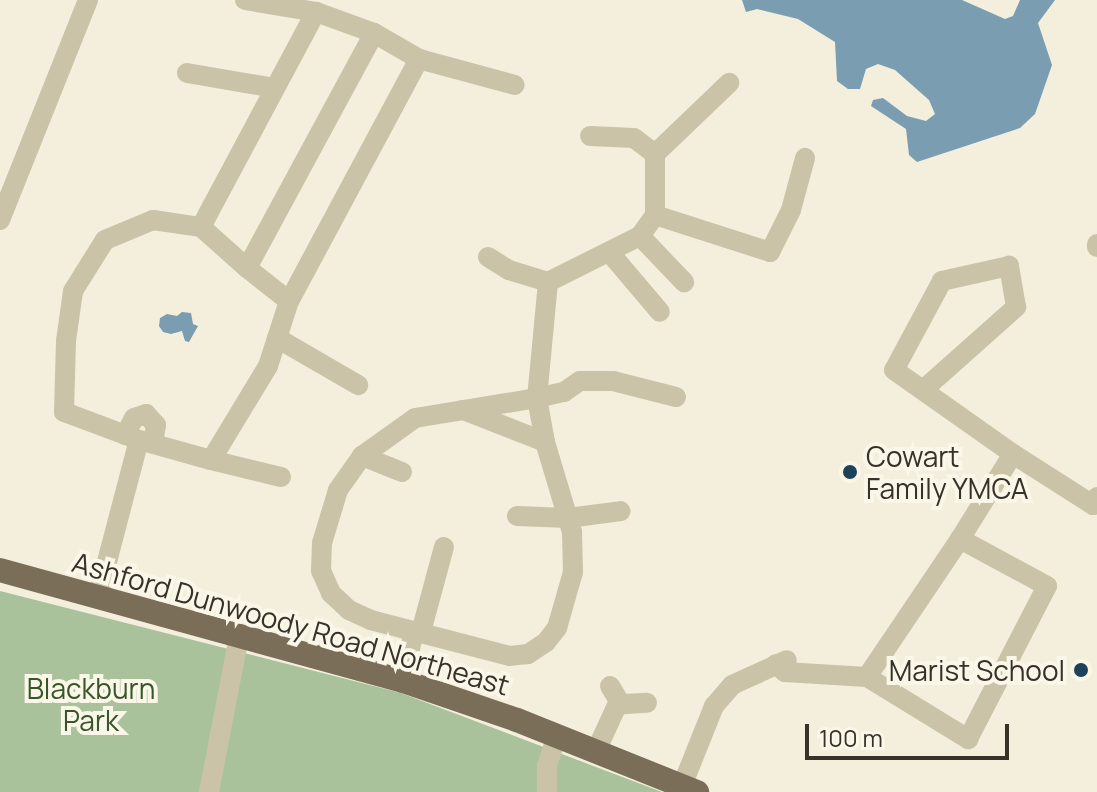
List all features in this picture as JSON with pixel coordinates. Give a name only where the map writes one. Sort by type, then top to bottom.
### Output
[{"type":"main road","name":"Ashford Dunwoody Road Northeast","points":[[0,570],[403,681],[557,736],[690,789]]},
{"type":"street","points":[[0,220],[88,0]]},
{"type":"street","points":[[245,0],[316,12],[374,33],[419,59],[515,85]]},
{"type":"street","points":[[201,227],[316,12]]},
{"type":"street","points":[[247,268],[374,33]]},
{"type":"street","points":[[211,460],[268,366],[289,301],[419,59]]},
{"type":"street","points":[[187,73],[275,88]]},
{"type":"street","points":[[488,257],[509,270],[548,282],[578,264],[610,253],[640,236],[655,215],[655,154],[729,83]]},
{"type":"street","points":[[590,136],[634,138],[655,154]]},
{"type":"street","points":[[655,215],[770,252],[791,210],[805,158]]},
{"type":"street","points":[[281,477],[139,440],[64,412],[66,341],[73,291],[105,240],[153,220],[201,227],[289,301]]},
{"type":"street","points":[[640,236],[684,282]]},
{"type":"street","points":[[610,253],[660,312]]},
{"type":"street","points":[[923,390],[1016,307],[1009,266],[942,281],[894,370],[1013,454],[1093,505],[1097,497]]},
{"type":"street","points":[[548,282],[537,398],[545,442],[568,518],[573,572],[557,628],[546,642],[528,654],[510,656],[417,632],[349,610],[331,593],[321,571],[322,543],[338,490],[362,456],[415,418],[537,398],[564,392],[580,381],[613,381],[676,397]]},
{"type":"street","points":[[277,338],[299,347],[358,385]]},
{"type":"street","points":[[461,410],[545,442]]},
{"type":"street","points":[[98,596],[139,440]]},
{"type":"street","points":[[867,677],[1013,454]]},
{"type":"street","points":[[362,456],[402,472]]},
{"type":"street","points":[[517,516],[568,518],[621,511]]},
{"type":"street","points":[[690,789],[714,706],[732,685],[785,660],[815,664],[824,672],[867,677],[968,739],[1047,586],[960,539]]},
{"type":"street","points":[[403,681],[444,547]]},
{"type":"street","points":[[209,792],[239,636]]},
{"type":"street","points":[[599,752],[618,697],[647,703]]},
{"type":"street","points":[[547,792],[547,766],[557,736]]},
{"type":"green space","name":"Blackburn Park","points":[[0,591],[401,693],[662,792],[0,792]]},
{"type":"water","points":[[742,0],[962,0],[1005,19],[1013,16],[1020,0],[1055,0],[1038,23],[1052,65],[1035,114],[1020,128],[917,162],[909,155],[906,129],[871,106],[873,100],[883,98],[907,116],[926,121],[935,114],[929,100],[895,70],[878,64],[866,69],[860,89],[848,89],[837,81],[835,42],[798,19],[757,9],[746,12]]},
{"type":"water","points":[[182,312],[191,313],[193,324],[198,326],[189,342],[185,341],[182,331],[171,334],[163,332],[159,326],[160,318],[167,314],[177,316]]},
{"type":"place","name":"Cowart Family YMCA","points":[[850,472]]},
{"type":"place","name":"Marist School","points":[[1081,670]]}]
